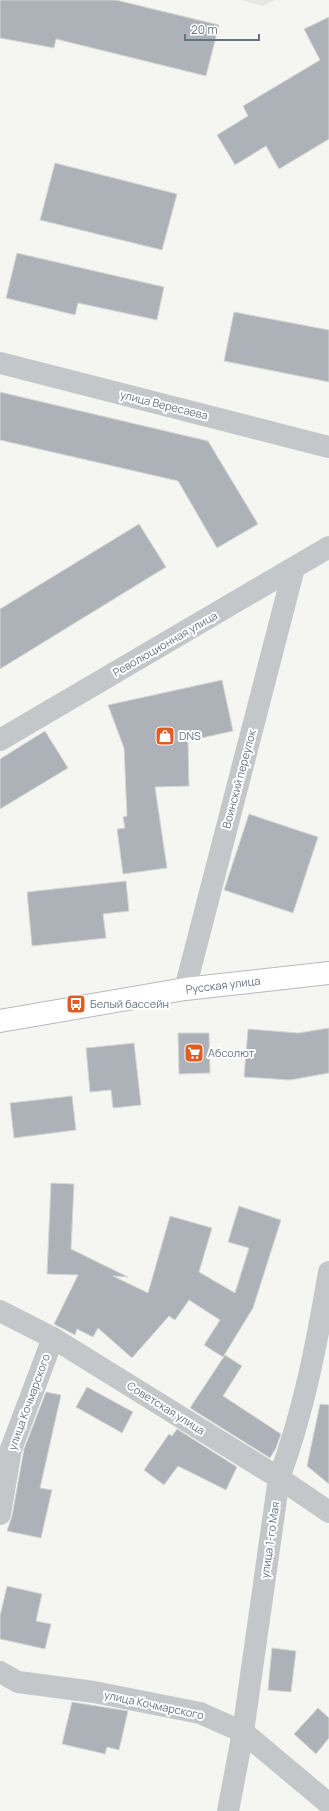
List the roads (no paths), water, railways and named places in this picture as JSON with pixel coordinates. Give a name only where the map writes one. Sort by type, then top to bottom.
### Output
[{"type":"main road","name":"Русская улица","points":[[0,1021],[185,989],[329,973]]},
{"type":"street","name":"улица Вересаева","points":[[0,363],[329,447]]},
{"type":"street","name":"Революционная улица","points":[[0,740],[329,547]]},
{"type":"street","name":"Воинский переулок","points":[[185,989],[294,568]]},
{"type":"street","name":"улица 1-го Мая","points":[[228,1811],[243,1732],[279,1478],[292,1444],[316,1346],[329,1272]]},
{"type":"street","name":"Советская улица","points":[[0,1311],[53,1338],[279,1478],[329,1512]]},
{"type":"street","name":"улица Кочмарского","points":[[0,1514],[11,1448],[53,1338]]},
{"type":"street","name":"улица Кочмарского","points":[[0,1672],[18,1682],[94,1692],[200,1713],[243,1732],[329,1804]]},
{"type":"place","name":"DNS","points":[[165,736]]},
{"type":"place","name":"Белый бассейн","points":[[76,1004]]},
{"type":"place","name":"Абсолют","points":[[194,1053]]}]
